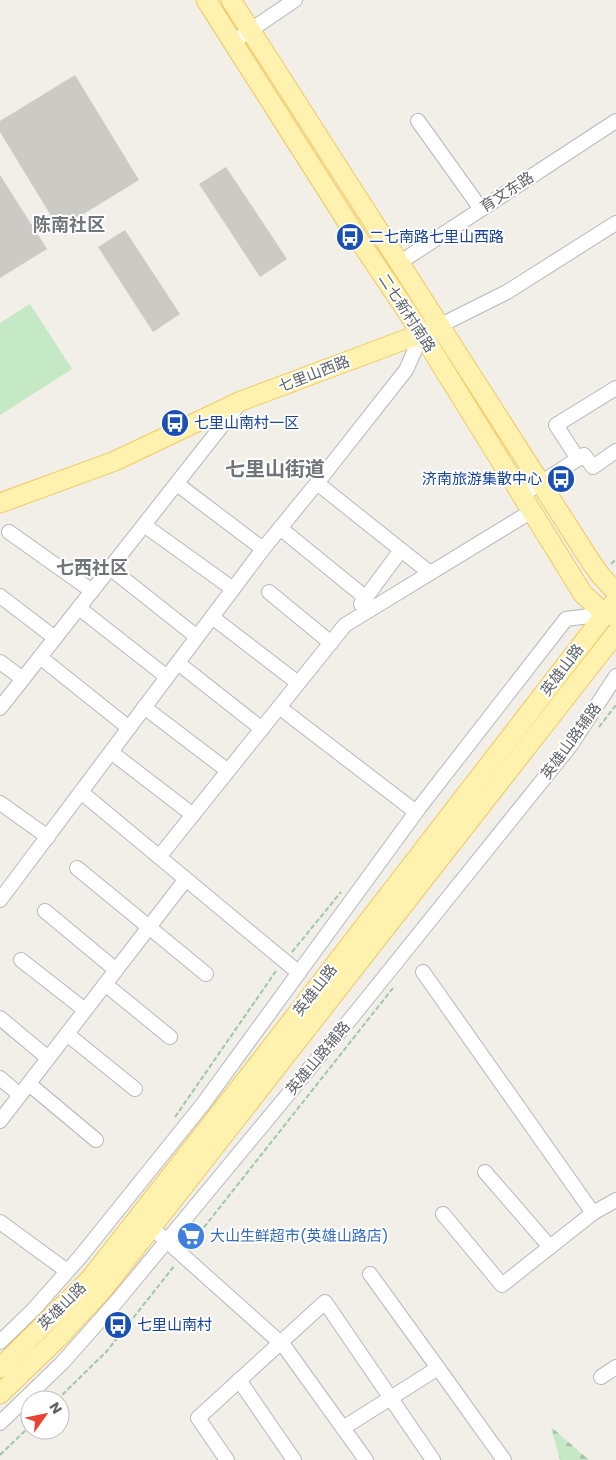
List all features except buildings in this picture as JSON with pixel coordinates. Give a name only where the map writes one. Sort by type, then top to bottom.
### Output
[{"type":"main road","name":"二七新村南路","points":[[206,0],[353,231],[422,334],[583,594],[612,610]]},
{"type":"main road","name":"二七新村南路","points":[[230,0],[593,566],[616,592]]},
{"type":"main road","name":"七里山西路","points":[[0,503],[116,461],[241,401],[439,326]]},
{"type":"main road","name":"英雄山路","points":[[0,1368],[90,1278],[612,610]]},
{"type":"main road","name":"英雄山路","points":[[0,1394],[104,1288],[616,633]]},
{"type":"street","points":[[233,42],[295,0]]},
{"type":"street","points":[[418,121],[480,209]]},
{"type":"street","name":"育文东路","points":[[399,262],[616,121]]},
{"type":"street","name":"七里山西路","points":[[439,326],[507,292],[616,223]]},
{"type":"street","points":[[0,900],[263,549],[318,483],[406,370],[422,334]]},
{"type":"street","points":[[578,459],[556,425],[616,388]]},
{"type":"street","points":[[0,708],[241,401]]},
{"type":"street","points":[[522,495],[584,455],[593,467],[616,451]]},
{"type":"street","points":[[318,483],[430,573]]},
{"type":"street","points":[[176,484],[263,549]]},
{"type":"street","points":[[345,625],[532,511]]},
{"type":"street","points":[[144,525],[233,589]]},
{"type":"street","points":[[280,528],[366,598]]},
{"type":"street","points":[[10,532],[92,591]]},
{"type":"street","points":[[159,856],[331,643],[401,550]]},
{"type":"street","points":[[110,568],[197,637]]},
{"type":"street","points":[[268,592],[331,643]]},
{"type":"street","points":[[0,596],[55,638]]},
{"type":"street","points":[[79,608],[167,677]]},
{"type":"street","points":[[0,1342],[34,1309],[67,1271],[203,1104],[416,812],[566,620],[612,610]]},
{"type":"street","points":[[212,617],[298,683]]},
{"type":"street","points":[[40,657],[129,728]]},
{"type":"street","points":[[0,662],[23,679]]},
{"type":"street","points":[[178,663],[262,729]]},
{"type":"street","name":"英雄山路辅路","points":[[0,1422],[62,1363],[117,1301],[363,1004],[571,745],[616,676]]},
{"type":"street","points":[[144,707],[228,771]]},
{"type":"street","points":[[279,707],[416,812]]},
{"type":"street","points":[[111,752],[193,814]]},
{"type":"street","points":[[81,792],[299,973]]},
{"type":"street","points":[[0,802],[48,837]]},
{"type":"street","points":[[77,868],[206,974]]},
{"type":"street","points":[[0,1121],[186,879]]},
{"type":"street","points":[[45,911],[116,970]]},
{"type":"street","points":[[21,960],[85,1010]]},
{"type":"street","points":[[423,972],[593,1213]]},
{"type":"street","points":[[105,984],[170,1037]]},
{"type":"street","points":[[0,1018],[48,1058]]},
{"type":"street","points":[[67,1034],[135,1089]]},
{"type":"street","points":[[0,1078],[20,1095]]},
{"type":"street","points":[[29,1084],[96,1140]]},
{"type":"street","points":[[485,1172],[550,1248]]},
{"type":"street","points":[[443,1214],[502,1285],[593,1213],[616,1200]]},
{"type":"street","points":[[0,1222],[67,1271]]},
{"type":"street","points":[[151,1227],[280,1342],[366,1460]]},
{"type":"street","points":[[370,1274],[504,1460]]},
{"type":"street","points":[[227,1460],[198,1418],[325,1302],[433,1460]]},
{"type":"street","points":[[601,1377],[616,1366]]},
{"type":"street","points":[[343,1428],[438,1368]]},
{"type":"street","points":[[239,1380],[294,1460]]},
{"type":"path","points":[[598,729],[616,705]]},
{"type":"path","points":[[186,1251],[395,986]]},
{"type":"path","points":[[66,1390],[107,1351],[179,1259]]},
{"type":"path","points":[[0,1455],[20,1436]]},
{"type":"green space","points":[[30,304],[72,369],[0,415],[0,323]]},
{"type":"green space","points":[[551,1427],[589,1460],[560,1460]]},
{"type":"place","name":"二七南路七里山西路","points":[[350,237]]},
{"type":"place","name":"七里山南村一区","points":[[175,423]]},
{"type":"place","name":"济南旅游集散中心","points":[[561,479]]},
{"type":"place","name":"大山生鲜超市(英雄山路店)","points":[[191,1236]]},
{"type":"place","name":"七里山南村","points":[[118,1325]]},
{"type":"district","name":"陈南社区","points":[[69,225]]},
{"type":"district","name":"七里山街道","points":[[275,469]]},
{"type":"district","name":"七西社区","points":[[92,568]]}]
